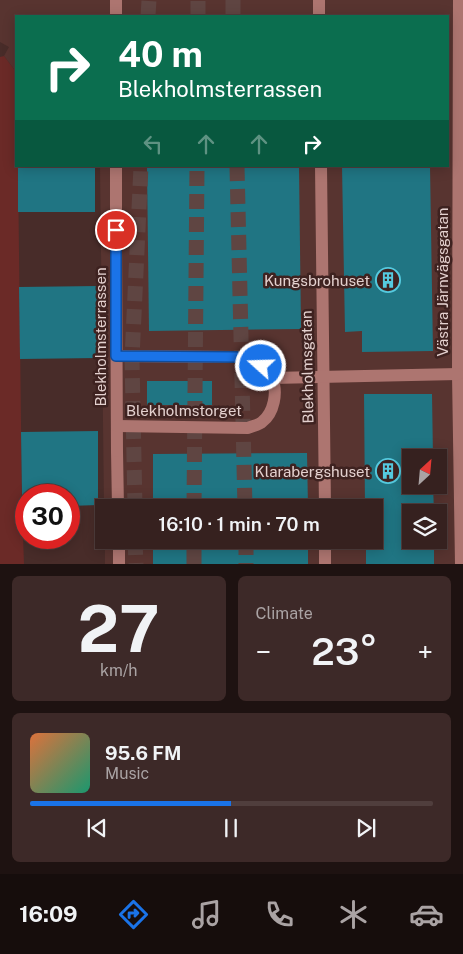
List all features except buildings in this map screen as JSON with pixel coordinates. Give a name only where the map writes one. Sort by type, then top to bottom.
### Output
[{"type":"street","points":[[116,0],[116,15]]},
{"type":"street","points":[[319,0],[319,15]]},
{"type":"street","name":"Västra Järnvägsgatan","points":[[459,0],[458,374],[462,564]]},
{"type":"street","name":"Blekholmsterrassen","points":[[116,167],[118,499]]},
{"type":"street","name":"Blekholmsgatan","points":[[321,167],[325,499]]},
{"type":"street","points":[[116,356],[237,357],[250,360],[261,366],[272,378],[458,374]]},
{"type":"street","name":"Blekholmstorget","points":[[117,426],[248,428],[262,422],[270,412],[274,401],[272,378]]},
{"type":"street","points":[[119,549],[119,564]]},
{"type":"street","points":[[325,549],[326,564]]},
{"type":"shaded area","points":[[0,0],[463,0],[463,564],[105,564],[105,549],[383,549],[383,499],[104,499],[100,167],[449,167],[449,15],[15,15],[15,71],[4,56],[9,47],[0,42]]},
{"type":"shaded area","points":[[4,56],[15,71],[15,167],[18,167],[22,484],[15,484],[15,549],[23,549],[24,564],[0,564],[0,57]]},
{"type":"tunnel","points":[[148,15],[149,0]]},
{"type":"tunnel","points":[[198,0],[198,15]]},
{"type":"tunnel","points":[[233,0],[233,15]]},
{"type":"tunnel","points":[[135,499],[132,358],[141,167]]},
{"type":"tunnel","points":[[194,499],[197,167]]},
{"type":"tunnel","points":[[237,167],[245,499]]},
{"type":"tunnel","points":[[135,549],[136,564]]},
{"type":"tunnel","points":[[194,549],[194,564]]},
{"type":"tunnel","points":[[246,549],[246,564]]},
{"type":"place","name":"Kungsbrohuset","points":[[388,280]]},
{"type":"place","name":"Klarabergshuset","points":[[388,471]]},
{"type":"route","points":[[116,230],[116,356],[237,357],[250,360],[261,366]]}]
